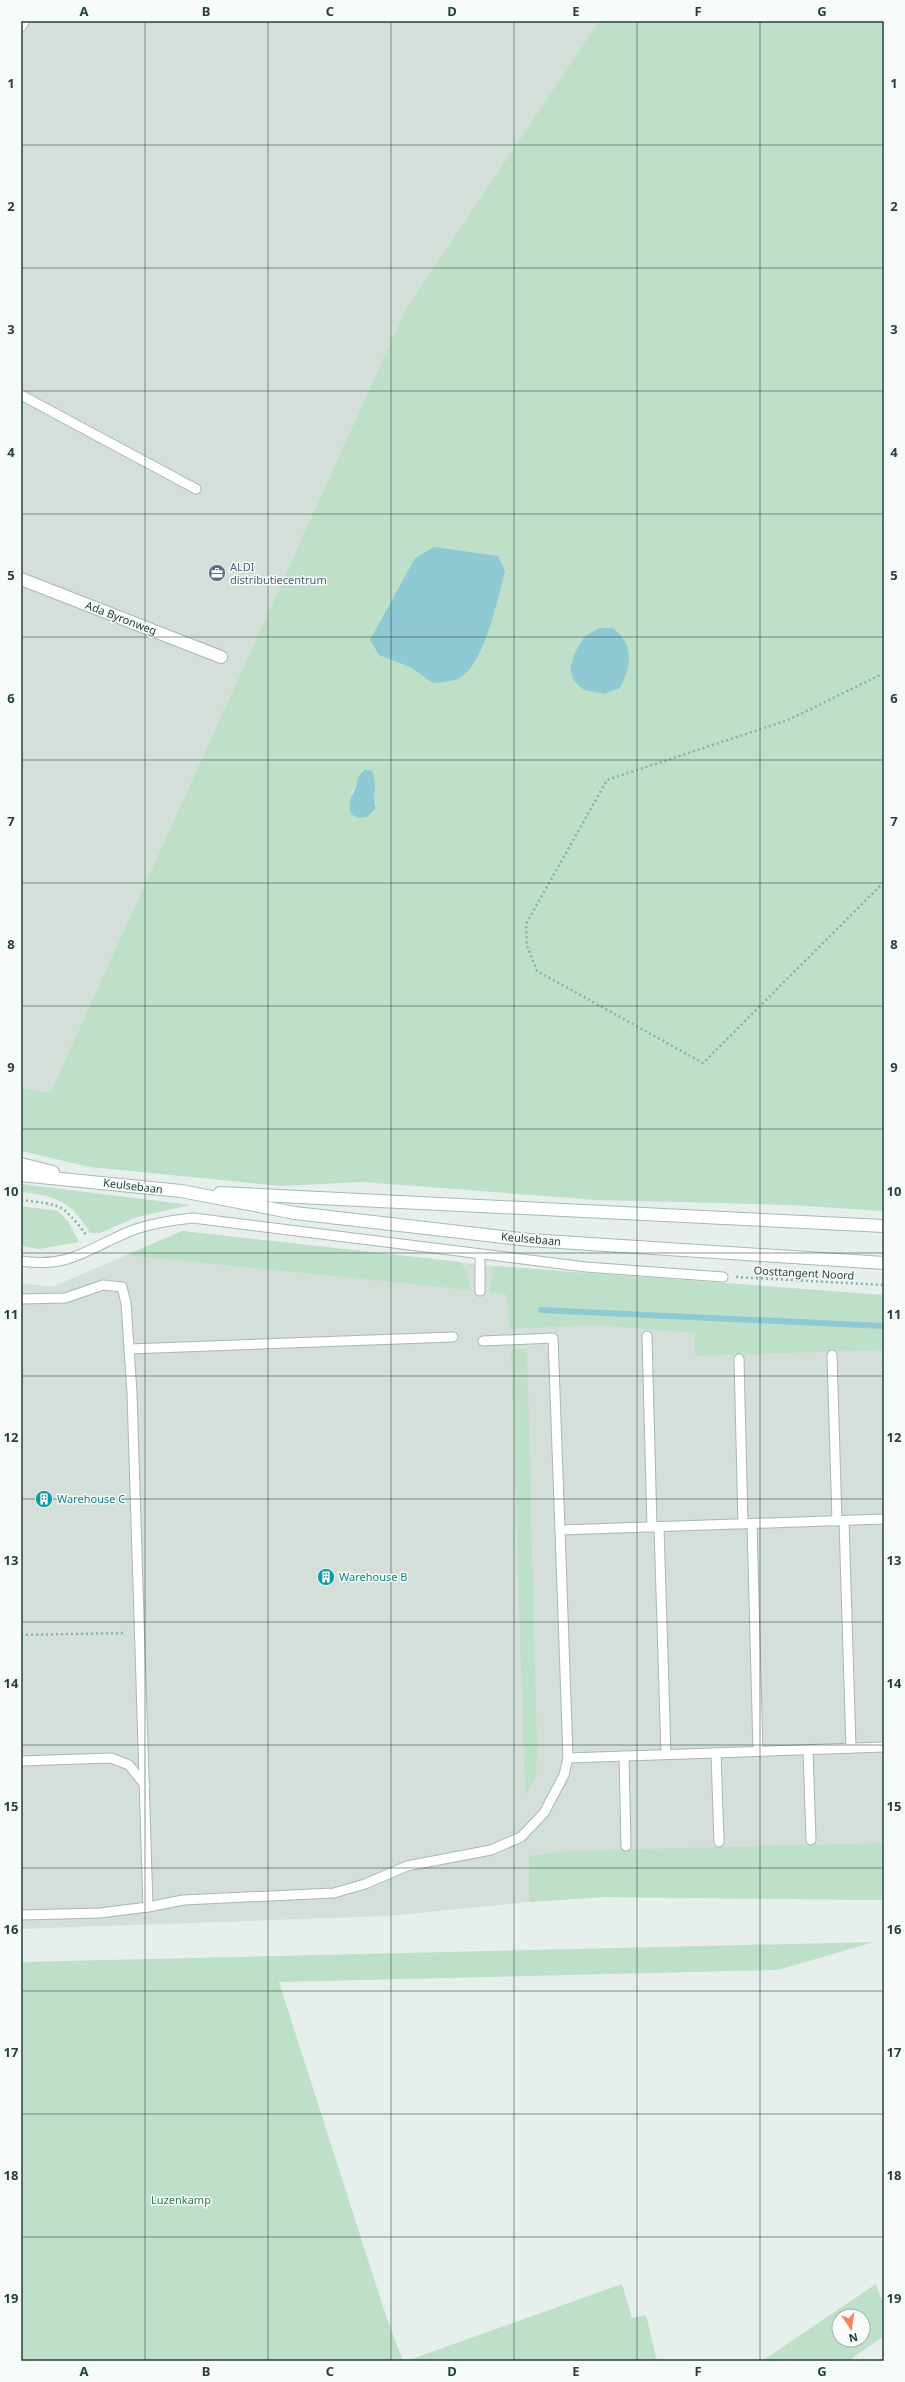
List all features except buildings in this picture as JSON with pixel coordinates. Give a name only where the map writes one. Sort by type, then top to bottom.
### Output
[{"type":"main road","name":"Ada Byronweg","points":[[21,579],[221,657]]},
{"type":"main road","name":"Keulsebaan","points":[[21,1164],[85,1180]]},
{"type":"main road","name":"Keulsebaan","points":[[21,1175],[85,1180],[180,1191],[295,1213],[529,1240],[884,1263]]},
{"type":"main road","name":"Keulsebaan","points":[[180,1191],[298,1195],[405,1203],[884,1226]]},
{"type":"lane","points":[[21,27],[24,21]]},
{"type":"lane","points":[[21,396],[196,489]]},
{"type":"lane","points":[[21,1261],[54,1262],[70,1260],[136,1229],[173,1220],[193,1218],[586,1267],[724,1277]]},
{"type":"lane","points":[[480,1254],[480,1291]]},
{"type":"lane","points":[[21,1299],[65,1298],[103,1285],[122,1287],[126,1303],[146,1785],[148,1908]]},
{"type":"lane","points":[[647,1336],[666,1754]]},
{"type":"lane","points":[[129,1349],[453,1337]]},
{"type":"lane","points":[[22,1914],[100,1913],[148,1908],[183,1900],[334,1893],[365,1884],[407,1866],[491,1850],[521,1837],[544,1813],[564,1775],[568,1758],[553,1338],[483,1341]]},
{"type":"lane","points":[[832,1355],[852,1748]]},
{"type":"lane","points":[[739,1359],[758,1751]]},
{"type":"lane","points":[[560,1530],[884,1519]]},
{"type":"lane","points":[[568,1758],[884,1747]]},
{"type":"lane","points":[[808,1750],[811,1840]]},
{"type":"lane","points":[[716,1753],[719,1842]]},
{"type":"lane","points":[[624,1756],[626,1846]]},
{"type":"lane","points":[[21,1761],[111,1758],[129,1765],[146,1785]]},
{"type":"path","points":[[884,673],[788,720],[607,780],[526,924],[527,946],[537,971],[703,1063],[884,882]]},
{"type":"path","points":[[21,1200],[54,1204],[64,1208],[95,1248]]},
{"type":"path","name":"Oosttangent Noord","points":[[724,1277],[884,1285]]},
{"type":"path","points":[[21,1635],[140,1632]]},
{"type":"shaded area","points":[[21,21],[599,21],[405,311],[50,1093],[21,1130]]},
{"type":"shaded area","points":[[182,1231],[493,1266],[884,1295],[884,1900],[603,1897],[529,1902],[388,1916],[21,1929],[21,1283],[52,1287]]},
{"type":"green space","points":[[599,21],[884,21],[884,1211],[789,1205],[597,1200],[362,1182],[281,1186],[90,1167],[21,1151],[21,1088],[50,1093],[405,311]],"holes":[[[364,769],[372,771],[376,808],[351,794]]]},
{"type":"green space","points":[[21,1184],[191,1205],[137,1217],[100,1233],[90,1233],[76,1214],[62,1202],[54,1198],[21,1192]]},
{"type":"green space","points":[[21,1206],[58,1211],[69,1223],[79,1242],[39,1249],[21,1246]]},
{"type":"green space","points":[[182,1231],[460,1262],[467,1273],[471,1290],[127,1255]]},
{"type":"green space","points":[[493,1266],[884,1295],[884,1350],[695,1356],[695,1333],[597,1325],[510,1329],[506,1294],[489,1292]]},
{"type":"green space","points":[[511,1349],[527,1349],[537,1751],[536,1777],[525,1794]]},
{"type":"green space","points":[[884,1843],[884,1900],[603,1897],[529,1902],[529,1856],[566,1851]]},
{"type":"green space","name":"Luzenkamp","points":[[874,1942],[778,1970],[279,1982],[385,2313],[403,2361],[21,2361],[21,1962]]},
{"type":"green space","points":[[622,2284],[632,2318],[646,2315],[657,2361],[406,2361]]},
{"type":"green space","points":[[876,2284],[881,2298],[884,2297],[884,2336],[871,2345],[871,2308],[840,2308]]},
{"type":"green space","points":[[831,2314],[831,2348],[867,2348],[848,2361],[762,2361]]},
{"type":"water","points":[[434,547],[498,556],[505,571],[494,614],[475,662],[467,673],[457,679],[433,683],[410,667],[379,655],[370,640],[415,558]]},
{"type":"water","points":[[599,628],[613,628],[625,642],[629,656],[627,671],[620,688],[604,694],[584,690],[574,681],[570,669],[574,655],[584,637]]},
{"type":"water","points":[[365,769],[372,771],[374,775],[376,808],[367,817],[358,818],[351,814],[350,801],[358,778]]},
{"type":"waterway","points":[[541,1310],[884,1326]]},
{"type":"place","name":"ALDI distributiecentrum","points":[[217,573]]},
{"type":"place","name":"Warehouse C","points":[[44,1499]]},
{"type":"place","name":"Warehouse B","points":[[326,1577]]}]
